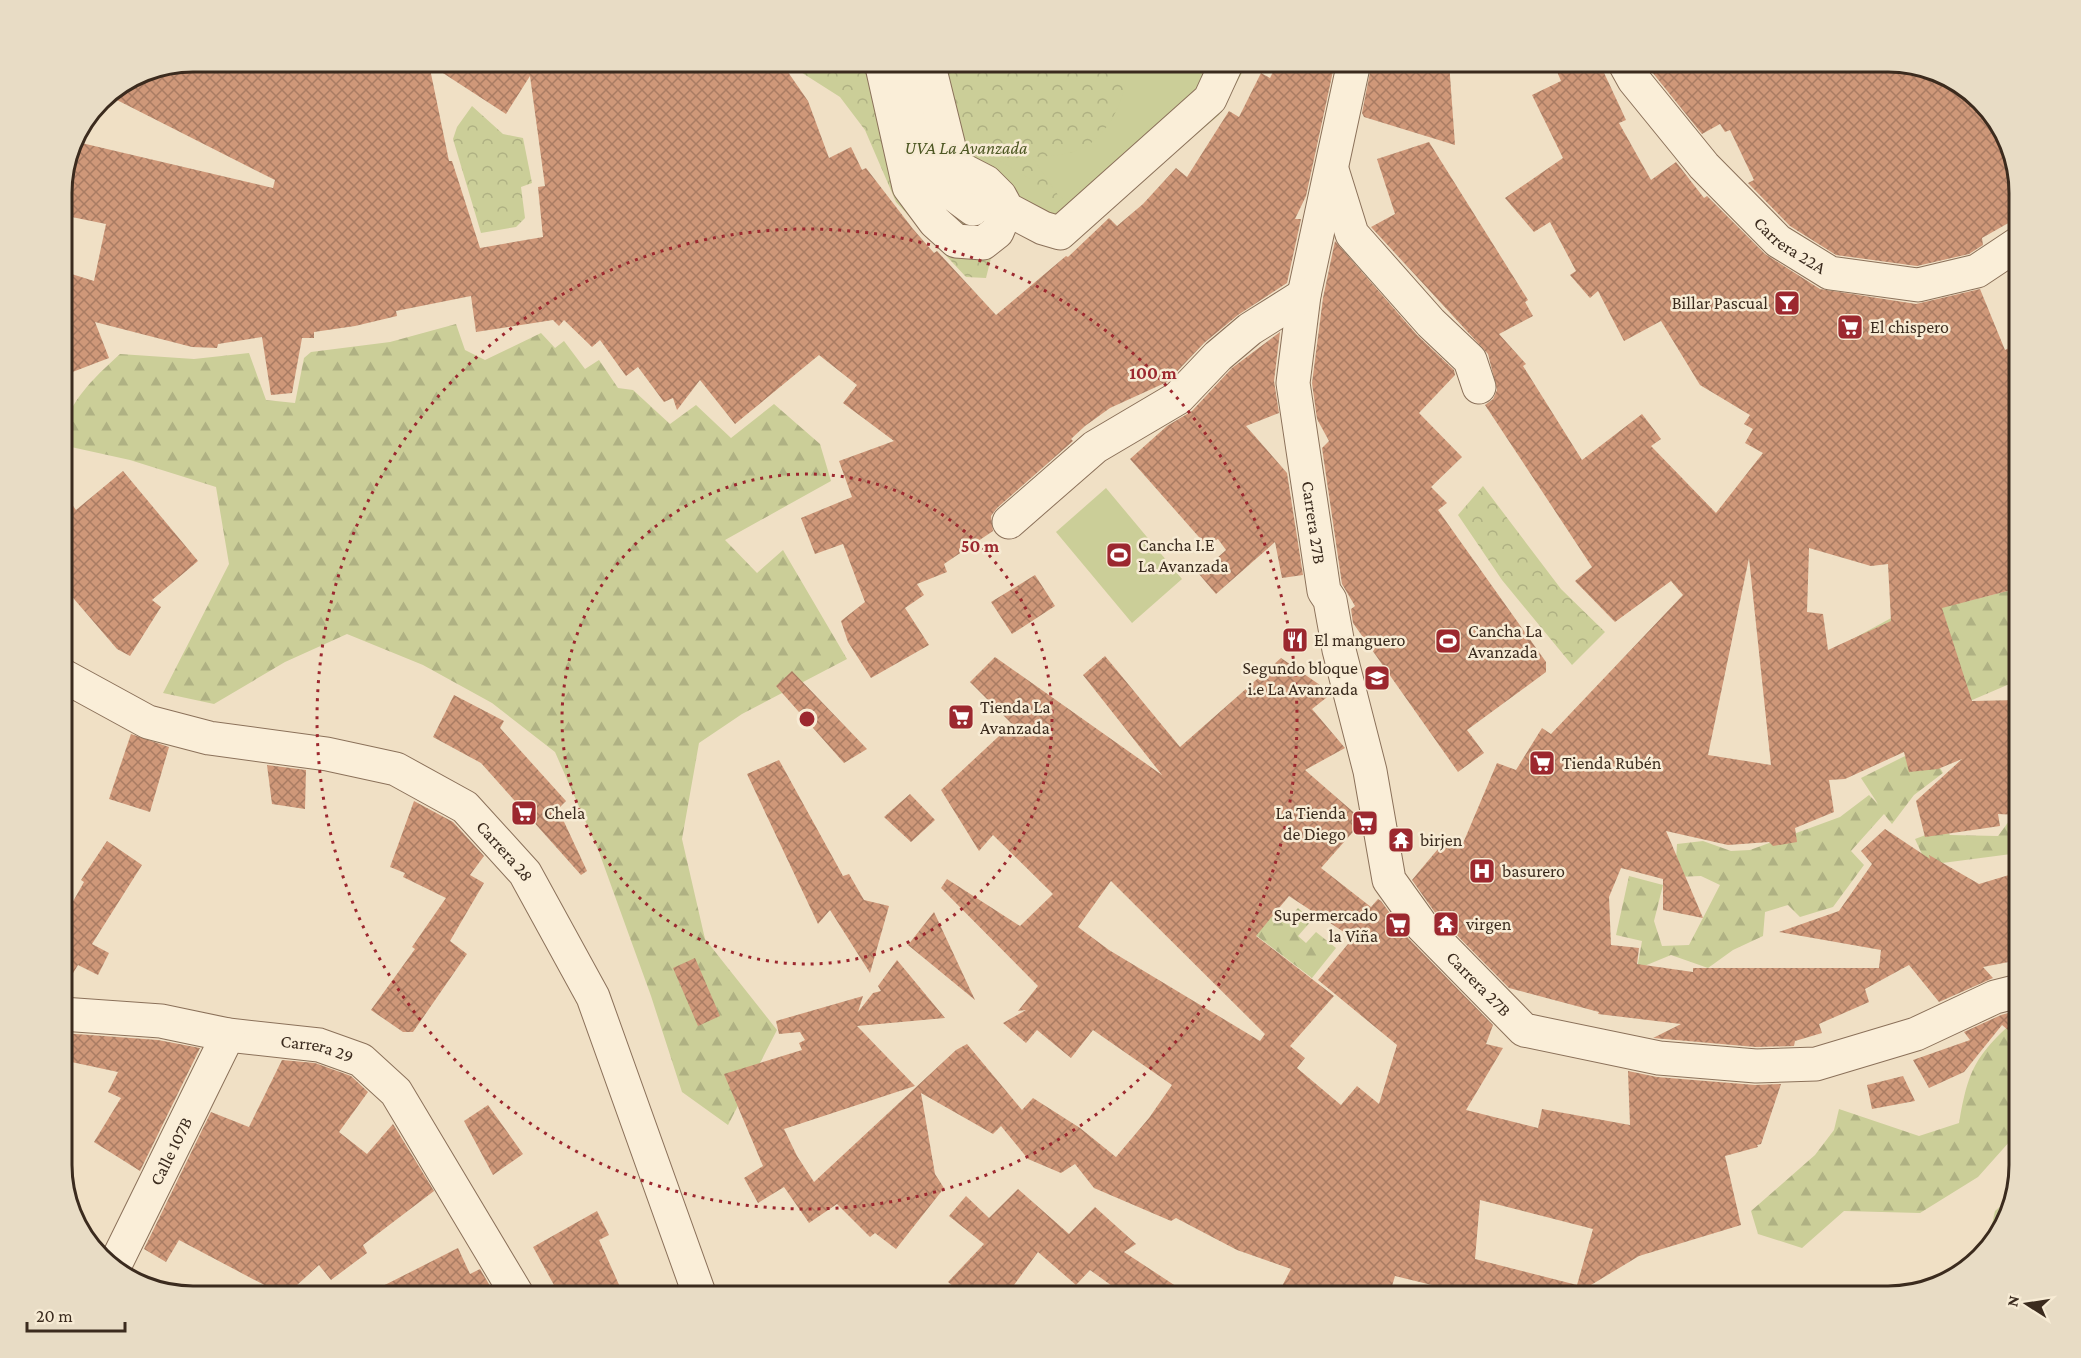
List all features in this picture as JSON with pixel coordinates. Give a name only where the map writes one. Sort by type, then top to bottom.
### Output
[{"type":"street","points":[[883,72],[909,187],[935,222],[956,241],[983,243],[997,232],[1007,209]]},
{"type":"street","points":[[906,72],[907,102],[931,178],[973,209]]},
{"type":"street","points":[[930,72],[950,151],[957,167],[986,182],[1000,196],[1007,209],[1043,228],[1060,233],[1210,99],[1222,72]]},
{"type":"street","name":"Carrera 27B","points":[[1352,72],[1304,295],[1293,383],[1324,591],[1330,600],[1339,650],[1370,771],[1389,880],[1422,926],[1524,1030],[1659,1058],[1756,1066],[1816,1064],[1916,1034],[1995,997],[2009,994]]},
{"type":"street","name":"Carrera 22A","points":[[1630,72],[1712,174],[1778,241],[1830,273],[1918,285],[1977,271],[2009,250]]},
{"type":"street","points":[[1332,168],[1352,234],[1431,324],[1460,348],[1470,360],[1479,387]]},
{"type":"street","points":[[1010,522],[1095,447],[1178,398],[1218,356],[1250,329],[1304,295]]},
{"type":"street","name":"Carrera 28","points":[[72,680],[148,722],[209,738],[327,754],[396,768],[465,807],[525,873],[593,997],[696,1286]]},
{"type":"street","name":"Carrera 29","points":[[72,1015],[161,1021],[228,1035],[319,1045],[361,1060],[396,1092],[512,1286]]},
{"type":"street","name":"Calle 107B","points":[[118,1260],[228,1035]]},
{"type":"green space","name":"UVA La Avanzada","points":[[801,72],[1243,72],[1219,115],[1087,228],[1070,247],[1009,223],[991,258],[986,278],[966,277],[896,202],[865,130],[840,97]]},
{"type":"green space","points":[[1126,72],[1214,72],[1212,79],[1072,208],[1058,195],[1032,157],[1072,152],[1099,136],[1108,125],[1121,100]]},
{"type":"green space","points":[[950,105],[975,146],[1030,179],[1066,215],[1040,220],[959,157]]},
{"type":"green space","points":[[472,106],[503,134],[523,138],[532,183],[521,187],[525,218],[516,227],[481,233],[453,139],[457,127]]},
{"type":"green space","points":[[456,324],[465,350],[485,360],[541,333],[555,348],[564,341],[585,369],[599,360],[618,388],[633,390],[670,424],[696,405],[731,438],[774,404],[820,444],[831,481],[725,540],[757,573],[783,550],[847,659],[742,714],[699,743],[682,839],[705,939],[777,1030],[728,1125],[682,1092],[651,996],[599,852],[555,752],[492,703],[423,665],[347,634],[285,662],[214,704],[163,693],[229,564],[216,487],[130,460],[72,447],[73,405],[90,383],[120,354],[194,359],[249,353],[266,400],[295,403],[304,358],[311,352],[390,342]]},
{"type":"green space","points":[[1483,486],[1561,589],[1605,632],[1572,665],[1502,580],[1458,515]]},
{"type":"green space","name":"Cancha I.E La Avanzada","points":[[1106,488],[1182,579],[1132,623],[1056,532]]},
{"type":"green space","points":[[2009,591],[2009,684],[1930,718],[1840,646],[1904,611],[1968,601]]},
{"type":"green space","points":[[1927,745],[1943,773],[1914,795],[1892,824],[1884,814],[1851,851],[1864,865],[1833,907],[1800,917],[1788,905],[1765,912],[1763,936],[1733,950],[1708,968],[1671,955],[1637,969],[1642,941],[1616,935],[1629,876],[1663,885],[1654,921],[1662,946],[1689,945],[1720,885],[1701,876],[1675,877],[1677,844],[1703,841],[1731,851],[1750,850],[1840,817],[1869,795],[1878,804],[1861,778]]},
{"type":"green space","points":[[2009,821],[2009,854],[1927,865],[1915,839],[1944,828],[1950,835],[1998,836]]},
{"type":"green space","points":[[1248,884],[1288,919],[1298,908],[1312,920],[1298,936],[1306,943],[1316,932],[1336,948],[1312,978],[1227,913]]},
{"type":"green space","points":[[2009,1026],[2009,1142],[1978,1177],[1920,1213],[1844,1211],[1802,1248],[1758,1234],[1751,1211],[1815,1155],[1834,1130],[1839,1109],[1919,1136],[1959,1123],[1966,1090],[1975,1065]]},
{"type":"green space","points":[[2003,1204],[1991,1227],[1995,1211]]},
{"type":"building","points":[[185,72],[431,72],[449,161],[452,161],[480,248],[543,237],[538,187],[545,186],[530,76],[506,114],[441,72],[788,72],[808,101],[829,158],[851,147],[862,170],[866,168],[934,253],[937,251],[996,315],[1066,256],[1068,257],[1109,218],[1117,226],[1143,204],[1176,168],[1187,177],[1229,111],[1239,117],[1261,73],[1270,78],[1273,72],[1333,72],[1306,196],[1295,219],[1301,219],[1287,283],[1238,315],[1204,343],[1167,382],[1110,408],[1085,426],[1071,439],[1073,441],[997,508],[991,516],[993,531],[944,564],[947,572],[917,584],[924,595],[905,608],[929,645],[871,678],[848,642],[841,621],[865,602],[843,544],[815,554],[801,518],[852,497],[839,461],[894,441],[843,403],[857,385],[819,355],[735,424],[700,380],[677,410],[673,398],[664,402],[638,367],[626,376],[600,340],[592,347],[564,320],[559,326],[553,320],[476,332],[471,296],[396,311],[397,316],[355,326],[314,332],[314,338],[302,338],[292,393],[271,395],[262,337],[218,344],[217,348],[192,347],[95,322],[109,358],[72,372],[72,274],[94,281],[106,224],[72,217],[73,178],[83,143],[273,188],[275,180],[116,100],[147,81]]},
{"type":"building","points":[[1370,72],[1450,72],[1455,145],[1364,117],[1362,113]]},
{"type":"building","points":[[1557,72],[1604,72],[1626,120],[1619,123],[1651,180],[1676,162],[1704,198],[1707,196],[1765,254],[1820,289],[1916,304],[1980,289],[2005,350],[2009,348],[2009,591],[1942,608],[1972,701],[2009,700],[2009,815],[1998,814],[2000,826],[1925,837],[1916,801],[1962,759],[1938,769],[1909,772],[1904,752],[1845,779],[1829,780],[1834,812],[1795,828],[1797,842],[1773,846],[1769,842],[1728,845],[1666,831],[1703,918],[1663,910],[1663,879],[1621,868],[1609,897],[1611,945],[1639,948],[1637,964],[1693,972],[1693,968],[1879,968],[1881,950],[1779,932],[1839,911],[1872,864],[1861,851],[1885,829],[1930,859],[1929,855],[1979,884],[2009,875],[2009,962],[1983,967],[1993,978],[1939,1002],[1909,965],[1865,989],[1869,1002],[1819,1024],[1822,1033],[1795,1041],[1794,1046],[1756,1047],[1653,1038],[1681,1024],[1598,1014],[1599,1012],[1509,988],[1436,914],[1412,880],[1448,837],[1461,848],[1497,763],[1516,770],[1542,728],[1551,734],[1683,595],[1671,581],[1615,622],[1575,581],[1592,567],[1485,405],[1493,399],[1497,390],[1488,354],[1371,227],[1395,214],[1377,159],[1429,142],[1528,300],[1525,302],[1533,316],[1499,334],[1526,364],[1523,366],[1582,460],[1642,414],[1661,439],[1651,446],[1716,513],[1763,453],[1745,443],[1753,429],[1744,424],[1750,415],[1700,385],[1661,321],[1624,341],[1598,291],[1590,298],[1570,275],[1576,271],[1550,222],[1534,232],[1505,198],[1563,158],[1532,95],[1561,81]],"holes":[[[1809,548],[1871,566],[1888,564],[1891,621],[1828,650],[1823,614],[1807,612]],[[1749,558],[1771,765],[1708,755]]]},
{"type":"building","points":[[1652,72],[1888,72],[1927,78],[1955,92],[1968,102],[1993,133],[2005,162],[2008,178],[2009,223],[1982,238],[1983,245],[1969,254],[1917,266],[1836,255],[1790,226],[1748,183],[1754,180],[1730,130],[1725,132],[1720,124],[1702,134]]},
{"type":"building","points":[[1335,241],[1417,335],[1454,370],[1455,375],[1419,413],[1462,457],[1431,487],[1447,503],[1438,510],[1546,662],[1546,672],[1467,730],[1484,753],[1458,772],[1353,623],[1351,609],[1355,606],[1342,584],[1322,448],[1329,441],[1317,419],[1312,383],[1323,298]]},
{"type":"building","points":[[1280,332],[1274,381],[1279,413],[1246,426],[1287,473],[1303,575],[1282,578],[1275,542],[1216,594],[1199,574],[1226,550],[1218,539],[1206,545],[1130,459],[1167,426],[1192,411],[1232,368]]},
{"type":"building","points":[[123,471],[198,561],[152,600],[161,607],[130,656],[117,649],[72,597],[72,505],[76,510]]},
{"type":"building","points":[[1035,575],[1055,606],[1012,634],[991,602]]},
{"type":"building","points":[[1105,656],[1180,747],[1281,658],[1330,692],[1331,694],[1312,709],[1345,748],[1305,770],[1359,817],[1360,824],[1321,868],[1371,907],[1378,899],[1381,901],[1409,939],[1493,1025],[1486,1044],[1503,1048],[1466,1110],[1538,1128],[1542,1109],[1630,1125],[1628,1071],[1657,1077],[1755,1085],[1781,1084],[1761,1144],[1757,1145],[1758,1147],[1725,1156],[1741,1225],[1639,1256],[1589,1286],[1436,1286],[1395,1276],[1392,1286],[1282,1286],[1291,1269],[1237,1250],[1176,1218],[1171,1221],[1094,1188],[1075,1164],[1061,1173],[1028,1159],[1001,1126],[993,1134],[921,1093],[935,1174],[944,1188],[896,1249],[875,1233],[870,1237],[837,1204],[809,1223],[784,1187],[758,1203],[744,1178],[763,1166],[724,1074],[802,1050],[799,1043],[805,1040],[800,1032],[779,1034],[776,1021],[863,996],[858,1012],[873,993],[881,991],[878,986],[897,960],[945,1018],[857,1026],[915,1086],[784,1129],[797,1156],[814,1182],[956,1050],[967,1044],[1022,1110],[1033,1098],[1080,1128],[1116,1157],[1149,1118],[1172,1085],[1093,1030],[1071,1058],[1037,1030],[1026,1043],[1003,1023],[1026,1010],[1018,1011],[1038,986],[941,888],[947,879],[1020,926],[1053,894],[993,835],[979,851],[941,790],[1012,724],[970,682],[995,657],[1162,775],[1083,675]],"holes":[[[1111,881],[1265,1034],[1260,1041],[1109,950],[1078,927]],[[1289,896],[1353,938],[1318,980],[1397,1045],[1379,1104],[1357,1086],[1341,1105],[1297,1068],[1305,1058],[1290,1046],[1334,996],[1256,936]],[[1480,1200],[1593,1229],[1577,1285],[1475,1259]]]},
{"type":"building","points":[[792,671],[867,749],[844,763],[776,686]]},
{"type":"building","points":[[454,695],[504,721],[500,728],[566,801],[558,809],[587,871],[581,875],[481,763],[433,737]]},
{"type":"building","points":[[131,734],[169,747],[150,812],[109,799]]},
{"type":"building","points":[[779,760],[843,876],[849,874],[864,900],[889,906],[870,973],[830,910],[818,924],[747,774]]},
{"type":"building","points":[[267,765],[306,770],[305,809],[272,804]]},
{"type":"building","points":[[910,794],[935,820],[911,842],[884,817]]},
{"type":"building","points":[[414,801],[453,822],[484,856],[470,875],[484,883],[450,941],[467,954],[413,1032],[403,1032],[371,1010],[415,949],[412,947],[446,898],[403,877],[405,873],[390,867]]},
{"type":"building","points":[[107,841],[142,865],[92,944],[109,953],[98,975],[78,965],[72,975],[72,903],[84,882],[81,880]]},
{"type":"building","points":[[934,912],[975,1000],[908,945]]},
{"type":"building","points":[[695,958],[720,1016],[698,1026],[673,968]]},
{"type":"building","points":[[2009,1013],[2008,1030],[2002,1025],[1964,1072],[1929,1088],[1913,1060],[1970,1040],[1964,1032]]},
{"type":"building","points":[[72,1034],[158,1040],[200,1048],[140,1171],[94,1142],[121,1098],[108,1092],[118,1072],[72,1062]]},
{"type":"building","points":[[282,1060],[315,1063],[351,1076],[368,1092],[339,1132],[367,1154],[393,1124],[434,1191],[363,1245],[367,1253],[331,1280],[319,1265],[296,1286],[266,1286],[179,1240],[166,1262],[144,1249],[211,1112],[249,1127]]},
{"type":"building","points":[[1903,1076],[1915,1101],[1872,1109],[1867,1085]]},
{"type":"building","points":[[488,1105],[523,1154],[493,1175],[464,1121]]},
{"type":"building","points":[[1018,1189],[1069,1234],[1095,1207],[1136,1244],[1124,1252],[1176,1286],[1112,1286],[1090,1270],[1076,1285],[1038,1252],[1013,1286],[953,1286],[948,1282],[984,1244],[949,1216],[966,1196],[989,1218]]},
{"type":"building","points":[[597,1211],[609,1235],[599,1240],[620,1286],[554,1286],[533,1247]]},
{"type":"building","points":[[458,1248],[470,1274],[480,1269],[490,1286],[383,1286]]},
{"type":"place","name":"Billar Pascual","points":[[1787,303]]},
{"type":"place","name":"El chispero","points":[[1850,327]]},
{"type":"place","name":"Cancha I.E La Avanzada","points":[[1119,555]]},
{"type":"place","name":"El manguero","points":[[1295,640]]},
{"type":"place","name":"Cancha La Avanzada","points":[[1448,641]]},
{"type":"place","name":"Segundo bloque i.e La Avanzada","points":[[1377,678]]},
{"type":"place","name":"Tienda La Avanzada","points":[[961,717]]},
{"type":"place","name":"Tienda Rubén","points":[[1542,763]]},
{"type":"place","name":"Chela","points":[[524,813]]},
{"type":"place","name":"La Tienda de Diego","points":[[1365,823]]},
{"type":"place","name":"birjen","points":[[1401,840]]},
{"type":"place","name":"basurero","points":[[1482,871]]},
{"type":"place","name":"virgen","points":[[1446,924]]},
{"type":"place","name":"Supermercado la Viña","points":[[1398,925]]}]
